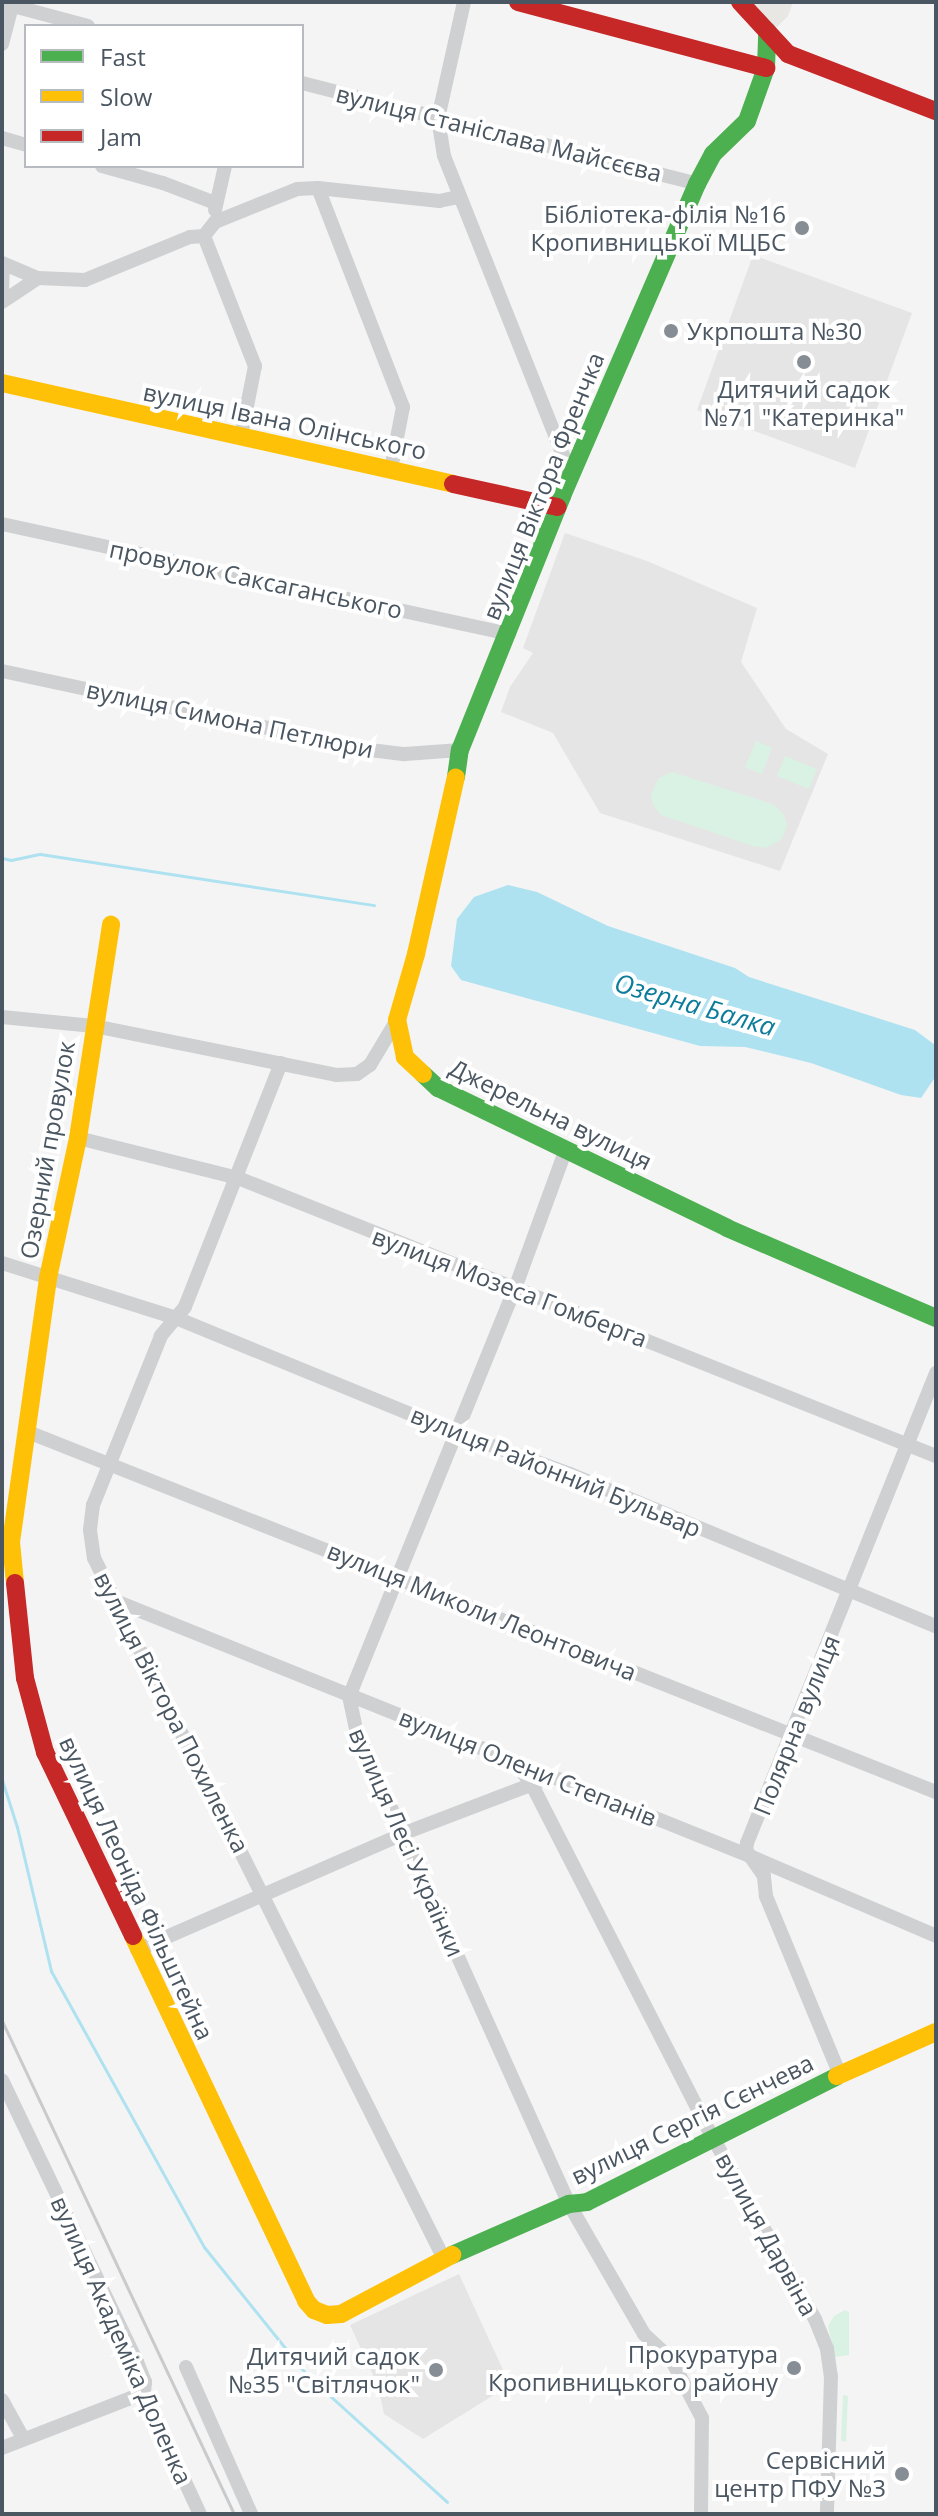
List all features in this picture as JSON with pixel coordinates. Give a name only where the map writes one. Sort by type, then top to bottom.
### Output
[{"type":"street","points":[[464,2],[438,118],[444,156],[571,475]]},
{"type":"street","points":[[518,2],[766,68],[788,54]]},
{"type":"street","points":[[740,2],[788,54],[936,111]]},
{"type":"street","points":[[2,44],[9,4],[81,24]]},
{"type":"street","name":"вулиця Віктора Френчка","points":[[397,1020],[448,821],[460,750],[571,475],[697,184],[713,154],[747,121],[766,68],[767,31]]},
{"type":"street","name":"вулиця Станіслава Майсєєва","points":[[304,84],[697,184]]},
{"type":"street","points":[[2,138],[24,144]]},
{"type":"street","points":[[109,168],[163,183],[215,203]]},
{"type":"street","points":[[215,222],[215,203],[224,168]]},
{"type":"street","points":[[2,291],[2,264],[38,278],[85,280],[190,237],[204,236],[215,222],[297,189],[318,188],[439,201],[458,197]]},
{"type":"street","points":[[318,188],[403,407],[391,469]]},
{"type":"street","points":[[204,236],[255,366],[241,436]]},
{"type":"street","points":[[2,302],[38,278]]},
{"type":"street","name":"вулиця Івана Олінського","points":[[2,383],[558,507]]},
{"type":"street","name":"провулок Саксаганського","points":[[2,524],[509,634]]},
{"type":"street","name":"вулиця Симона Петлюри","points":[[2,671],[370,750],[405,754],[460,750]]},
{"type":"street","name":"Озерний провулок","points":[[28,1432],[48,1278],[78,1138],[111,925]]},
{"type":"street","points":[[2,1017],[94,1026],[336,1075],[357,1074],[370,1065],[397,1020]]},
{"type":"street","name":"Джерельна вулиця","points":[[397,1020],[405,1057],[438,1088],[489,1116],[566,1149],[727,1228],[936,1318]]},
{"type":"street","name":"вулиця Віктора Похиленка","points":[[281,1063],[185,1307],[161,1336],[93,1505],[90,1530],[94,1558],[444,2259]]},
{"type":"street","name":"вулиця Мозеса Гомберга","points":[[78,1138],[238,1178],[936,1456]]},
{"type":"street","name":"вулиця Лесі Українки","points":[[566,1149],[515,1288],[395,1576],[349,1696],[356,1730],[569,2204],[644,2334],[671,2359],[702,2418],[701,2514]]},
{"type":"street","name":"вулиця Районний Бульвар","points":[[2,1263],[176,1318],[454,1432],[570,1474],[936,1626]]},
{"type":"street","name":"Полярна вулиця","points":[[840,2075],[766,1896],[764,1876],[746,1850],[936,1373]]},
{"type":"street","name":"вулиця Миколи Леонтовича","points":[[28,1432],[936,1792]]},
{"type":"street","name":"вулиця Леоніда Фільштейна","points":[[28,1432],[11,1542],[25,1678],[45,1752],[306,2301],[314,2310],[327,2315],[341,2314]]},
{"type":"street","name":"вулиця Олени Степанів","points":[[118,1602],[752,1857],[936,1936]]},
{"type":"street","name":"вулиця Дарвіна","points":[[515,1761],[531,1783],[713,2138],[815,2319],[827,2349],[831,2376],[827,2514]]},
{"type":"street","points":[[137,1950],[402,1834],[531,1783],[558,1778]]},
{"type":"street","name":"вулиця Сергія Сєнчева","points":[[341,2314],[444,2259],[569,2204],[587,2202],[840,2075],[936,2032]]},
{"type":"street","name":"вулиця Академіка Доленка","points":[[2,2080],[137,2362],[145,2382],[144,2393],[200,2514]]},
{"type":"street","points":[[186,2367],[251,2514]]},
{"type":"street","points":[[2,2448],[144,2393]]},
{"type":"street","points":[[2,2400],[23,2438]]},
{"type":"shaded area","points":[[751,2],[793,2],[788,16],[776,28]]},
{"type":"shaded area","name":"Дитячий садок №71 \"Катеринка\"","points":[[753,255],[912,313],[855,468],[697,410]]},
{"type":"shaded area","points":[[565,533],[647,561],[757,608],[741,662],[786,729],[828,754],[780,871],[600,813],[553,733],[501,712],[510,687],[533,653],[523,648]]},
{"type":"shaded area","name":"Дитячий садок №35 \"Світлячок\"","points":[[459,2274],[510,2385],[423,2439],[384,2414],[378,2386],[350,2325]]},
{"type":"green space","points":[[756,741],[772,748],[762,774],[745,767]]},
{"type":"green space","points":[[785,756],[817,769],[809,789],[777,776]]},
{"type":"green space","points":[[672,772],[773,804],[784,815],[787,826],[782,839],[766,848],[753,846],[661,815],[653,805],[651,794],[659,778]]},
{"type":"green space","points":[[845,2310],[849,2312],[849,2355],[835,2357],[828,2326],[834,2316]]},
{"type":"green space","points":[[843,2395],[848,2396],[846,2442],[841,2441]]},
{"type":"water","points":[[508,885],[537,892],[608,926],[735,968],[749,977],[915,1030],[935,1045],[936,1076],[921,1098],[901,1095],[811,1063],[745,1047],[700,1046],[461,980],[451,966],[457,919],[474,897]]},
{"type":"waterway","name":"Озерна Балка","points":[[2,858],[11,860],[40,854],[374,905]]},
{"type":"waterway","points":[[2,1780],[17,1827],[51,1971],[204,2247],[307,2375],[447,2502]]},
{"type":"railway","points":[[2,2021],[234,2514]]},
{"type":"traffic: fast","points":[[456,777],[460,750],[562,496],[697,184],[713,154],[747,121],[766,68],[767,31]]},
{"type":"traffic: fast","points":[[423,1074],[438,1088],[727,1228],[936,1318]]},
{"type":"traffic: fast","points":[[452,2255],[569,2204],[587,2202],[837,2076]]},
{"type":"traffic: slow","points":[[2,383],[453,484]]},
{"type":"traffic: slow","points":[[423,1074],[405,1057],[397,1020],[416,954],[456,777]]},
{"type":"traffic: slow","points":[[15,1583],[11,1542],[48,1278],[78,1138],[111,925]]},
{"type":"traffic: slow","points":[[133,1936],[306,2301],[314,2310],[327,2315],[341,2314],[452,2255]]},
{"type":"traffic: slow","points":[[837,2076],[936,2032]]},
{"type":"traffic: jam","points":[[518,2],[766,68]]},
{"type":"traffic: jam","points":[[740,2],[788,54],[936,111]]},
{"type":"traffic: jam","points":[[453,484],[558,507]]},
{"type":"traffic: jam","points":[[15,1583],[25,1678],[45,1752],[133,1936]]},
{"type":"place","name":"Бібліотека-філія №16 Кропивницької МЦБС","points":[[802,228]]},
{"type":"place","name":"Укрпошта №30","points":[[671,331]]},
{"type":"place","name":"Дитячий садок №71 \"Катеринка\"","points":[[804,362]]},
{"type":"place","name":"Прокуратура Кропивницького району","points":[[794,2368]]},
{"type":"place","name":"Дитячий садок №35 \"Світлячок\"","points":[[436,2370]]},
{"type":"place","name":"Сервісний центр ПФУ №3","points":[[902,2474]]}]
